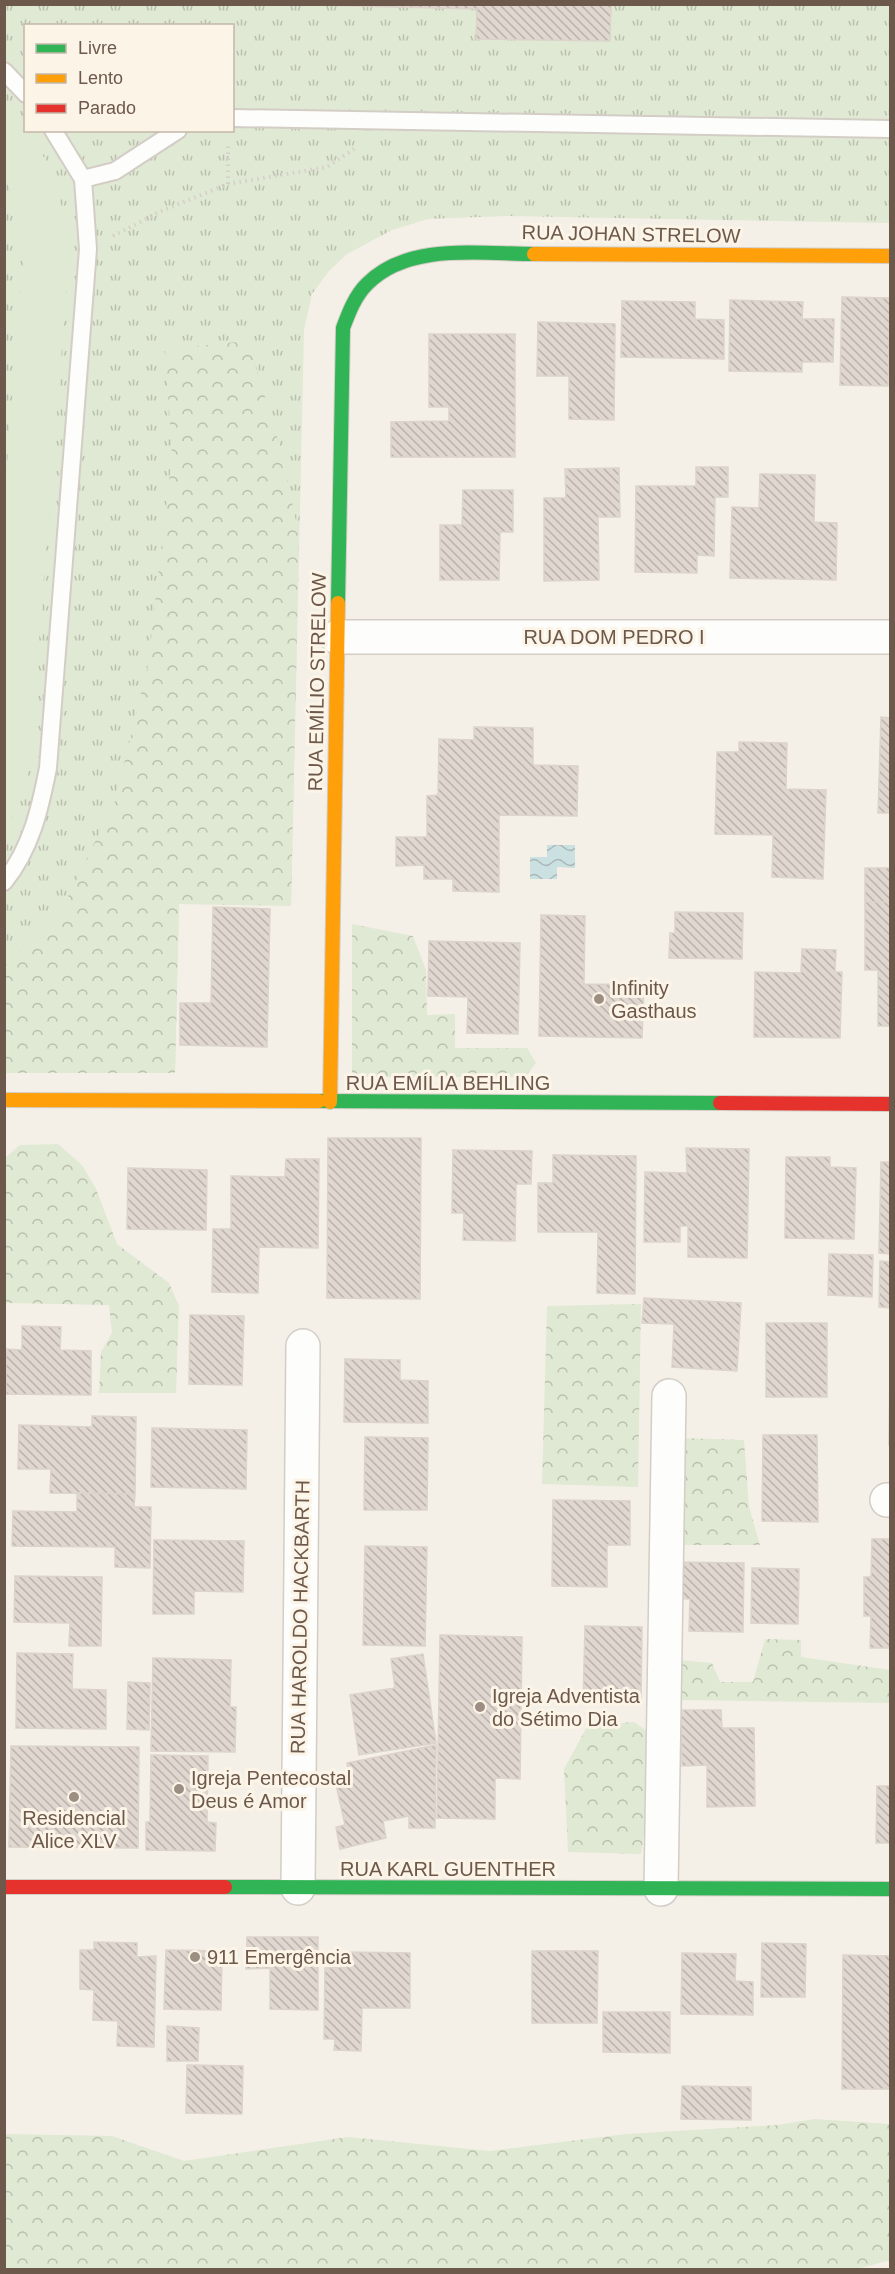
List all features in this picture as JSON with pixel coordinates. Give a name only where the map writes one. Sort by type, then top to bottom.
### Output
[{"type":"street","name":"RUA JOHAN STRELOW","points":[[376,274],[398,262],[433,254],[466,252],[891,256]]},
{"type":"street","name":"RUA EMÍLIO STRELOW","points":[[330,1102],[343,328],[350,306],[362,287],[376,274]]},
{"type":"street","name":"RUA DOM PEDRO I","points":[[337,637],[891,637]]},
{"type":"street","name":"RUA EMÍLIA BEHLING","points":[[4,1100],[891,1104]]},
{"type":"street","name":"RUA HAROLDO HACKBARTH","points":[[298,1888],[303,1346]]},
{"type":"street","points":[[661,1889],[669,1396]]},
{"type":"street","name":"RUA KARL GUENTHER","points":[[4,1887],[891,1889]]},
{"type":"lane","points":[[4,71],[24,92]]},
{"type":"lane","points":[[234,118],[891,129]]},
{"type":"lane","points":[[4,882],[21,861],[40,808],[48,768],[88,249],[83,179],[54,132]]},
{"type":"lane","points":[[83,179],[115,171],[175,132]]},
{"type":"path","points":[[88,249],[159,212],[228,184],[327,167],[359,146],[380,120]]},
{"type":"path","points":[[228,141],[228,184]]},
{"type":"green space","points":[[4,5],[890,5],[890,223],[506,216],[428,219],[392,230],[347,254],[329,271],[312,294],[304,330],[291,906],[179,904],[175,1073],[5,1073]]},
{"type":"green space","points":[[5,99],[24,128],[24,132],[27,132],[53,171],[70,244],[29,769],[5,839],[4,503],[24,248],[10,189],[5,181]]},
{"type":"green space","points":[[248,341],[281,450],[299,535],[291,905],[179,903],[175,1073],[5,1073],[5,967],[61,911],[115,801],[148,665],[172,455],[165,349]]},
{"type":"green space","points":[[352,924],[413,936],[426,970],[427,1015],[455,1014],[455,1048],[527,1048],[536,1063],[525,1077],[352,1077]]},
{"type":"green space","points":[[58,1144],[82,1165],[96,1189],[117,1244],[169,1283],[179,1306],[176,1393],[99,1393],[101,1352],[112,1333],[109,1305],[6,1303],[5,1158],[20,1145]]},
{"type":"green space","points":[[641,1304],[638,1487],[542,1484],[547,1306]]},
{"type":"green space","points":[[682,1438],[744,1440],[749,1507],[760,1545],[681,1545]]},
{"type":"green space","points":[[765,1639],[801,1640],[801,1657],[890,1670],[890,1703],[680,1700],[679,1660],[712,1663],[720,1682],[753,1682]]},
{"type":"green space","points":[[634,1722],[647,1731],[645,1829],[641,1854],[568,1852],[564,1769],[588,1725]]},
{"type":"green space","points":[[815,2119],[890,2124],[890,2260],[854,2270],[5,2269],[5,2134],[112,2136],[184,2161],[348,2137],[490,2151],[626,2134],[777,2125]]},
{"type":"water","points":[[547,845],[575,845],[575,868],[557,867],[557,879],[530,879],[530,857],[547,857]]},
{"type":"building","points":[[278,4],[611,4],[610,41],[476,39],[477,9]]},
{"type":"building","points":[[842,297],[890,298],[888,386],[840,385]]},
{"type":"building","points":[[730,300],[803,302],[802,319],[834,319],[833,362],[802,362],[802,372],[729,371]]},
{"type":"building","points":[[622,301],[695,302],[695,319],[724,320],[724,359],[621,357]]},
{"type":"building","points":[[538,322],[615,324],[614,420],[569,419],[569,376],[537,376]]},
{"type":"building","points":[[429,334],[515,334],[515,457],[391,457],[391,422],[449,421],[449,407],[429,407]]},
{"type":"building","points":[[696,467],[728,467],[728,497],[715,497],[714,556],[697,555],[697,573],[635,572],[636,486],[696,486]]},
{"type":"building","points":[[619,468],[620,517],[598,517],[599,580],[544,581],[544,498],[566,498],[565,469]]},
{"type":"building","points":[[760,474],[815,475],[814,522],[837,523],[836,580],[730,578],[732,507],[759,508]]},
{"type":"building","points":[[463,490],[513,490],[513,532],[500,532],[499,580],[440,580],[440,525],[462,525]]},
{"type":"building","points":[[881,717],[890,718],[890,813],[878,813]]},
{"type":"building","points":[[474,727],[533,728],[533,765],[578,766],[577,816],[499,815],[499,892],[453,891],[453,879],[424,879],[424,865],[396,866],[396,837],[427,837],[427,796],[438,795],[439,739],[474,740]]},
{"type":"building","points":[[739,742],[787,743],[786,789],[826,790],[823,879],[772,877],[773,835],[715,834],[717,752],[739,752]]},
{"type":"building","points":[[865,868],[890,868],[890,902],[865,902]]},
{"type":"building","points":[[865,902],[890,902],[890,1026],[878,1026],[878,970],[865,970]]},
{"type":"building","points":[[213,907],[270,909],[267,1047],[180,1045],[180,1003],[211,1003]]},
{"type":"building","points":[[675,912],[743,913],[742,959],[669,958],[670,933],[675,933]]},
{"type":"building","points":[[541,915],[585,916],[584,984],[644,985],[642,1038],[539,1036]]},
{"type":"building","points":[[429,941],[520,943],[518,1034],[467,1033],[468,997],[428,996]]},
{"type":"building","points":[[802,949],[836,950],[835,972],[842,972],[840,1038],[754,1037],[755,972],[801,973]]},
{"type":"building","points":[[328,1138],[421,1138],[420,1299],[327,1298]]},
{"type":"building","points":[[686,1148],[749,1149],[747,1258],[688,1257],[688,1226],[680,1226],[680,1242],[644,1242],[645,1172],[687,1173]]},
{"type":"building","points":[[453,1150],[532,1151],[531,1184],[516,1184],[515,1241],[463,1240],[464,1213],[452,1213]]},
{"type":"building","points":[[553,1155],[636,1156],[635,1294],[597,1293],[598,1232],[538,1232],[538,1183],[553,1183]]},
{"type":"building","points":[[786,1157],[830,1157],[830,1167],[856,1168],[854,1239],[785,1238]]},
{"type":"building","points":[[286,1159],[319,1159],[318,1248],[259,1247],[258,1293],[212,1292],[213,1229],[231,1229],[231,1176],[285,1177]]},
{"type":"building","points":[[881,1162],[890,1162],[890,1254],[879,1253]]},
{"type":"building","points":[[128,1168],[207,1170],[206,1230],[127,1229]]},
{"type":"building","points":[[829,1254],[873,1255],[872,1297],[828,1295]]},
{"type":"building","points":[[880,1261],[890,1262],[890,1308],[879,1307]]},
{"type":"building","points":[[644,1298],[741,1303],[737,1371],[672,1367],[674,1324],[642,1323]]},
{"type":"building","points":[[190,1315],[244,1316],[242,1385],[189,1384]]},
{"type":"building","points":[[766,1323],[827,1323],[827,1397],[766,1397]]},
{"type":"building","points":[[22,1326],[61,1327],[60,1350],[91,1351],[91,1395],[6,1394],[6,1349],[22,1350]]},
{"type":"building","points":[[345,1359],[400,1360],[400,1380],[428,1381],[428,1423],[344,1422]]},
{"type":"building","points":[[890,1365],[890,1445],[889,1445]]},
{"type":"building","points":[[92,1416],[136,1417],[135,1494],[50,1493],[51,1469],[18,1469],[19,1425],[92,1427]]},
{"type":"building","points":[[152,1428],[247,1430],[246,1489],[151,1487]]},
{"type":"building","points":[[763,1435],[817,1435],[818,1522],[762,1521]]},
{"type":"building","points":[[365,1437],[428,1438],[427,1510],[364,1510]]},
{"type":"building","points":[[77,1493],[135,1494],[134,1507],[151,1507],[150,1568],[115,1567],[115,1547],[12,1546],[13,1511],[77,1512]]},
{"type":"building","points":[[553,1500],[630,1501],[630,1545],[607,1545],[607,1587],[552,1586]]},
{"type":"building","points":[[872,1539],[890,1539],[890,1648],[870,1648],[871,1616],[864,1616],[864,1577],[871,1577]]},
{"type":"building","points":[[154,1540],[244,1541],[243,1592],[194,1591],[194,1614],[153,1614]]},
{"type":"building","points":[[365,1546],[427,1547],[425,1646],[363,1645]]},
{"type":"building","points":[[674,1562],[744,1563],[743,1632],[689,1631],[690,1599],[674,1598]]},
{"type":"building","points":[[752,1568],[799,1569],[798,1624],[751,1623]]},
{"type":"building","points":[[15,1576],[102,1577],[101,1646],[69,1646],[70,1623],[14,1622]]},
{"type":"building","points":[[585,1626],[642,1627],[641,1704],[583,1703]]},
{"type":"building","name":"Igreja Adventista do Sétimo Dia","points":[[440,1635],[522,1637],[520,1779],[495,1778],[495,1819],[437,1818]]},
{"type":"building","points":[[17,1653],[73,1654],[72,1689],[106,1690],[106,1729],[16,1728]]},
{"type":"building","points":[[423,1654],[436,1743],[359,1755],[350,1695],[395,1688],[391,1659]]},
{"type":"building","points":[[153,1658],[231,1660],[230,1707],[236,1707],[235,1752],[151,1751]]},
{"type":"building","points":[[128,1682],[150,1683],[149,1730],[127,1729]]},
{"type":"building","points":[[681,1710],[721,1710],[722,1728],[754,1728],[755,1806],[707,1807],[707,1765],[682,1766]]},
{"type":"building","points":[[436,1745],[435,1828],[409,1828],[409,1816],[383,1821],[386,1838],[340,1849],[336,1827],[345,1825],[335,1780],[349,1777],[347,1763]]},
{"type":"building","name":"Residencial Alice XLV","points":[[11,1746],[139,1747],[138,1848],[9,1847]]},
{"type":"building","name":"Igreja Pentecostal Deus é Amor","points":[[151,1755],[208,1756],[207,1822],[216,1823],[215,1851],[146,1850],[146,1822],[150,1822]]},
{"type":"building","points":[[877,1786],[890,1786],[890,1843],[876,1843]]},
{"type":"building","points":[[247,1937],[318,1937],[318,2010],[270,2009],[270,1968],[246,1969]]},
{"type":"building","points":[[94,1942],[137,1943],[137,1957],[156,1956],[154,2047],[117,2046],[118,2021],[93,2020],[94,1990],[80,1989],[80,1950],[94,1950]]},
{"type":"building","points":[[762,1943],[806,1944],[805,1997],[761,1997]]},
{"type":"building","points":[[166,1950],[222,1951],[221,2010],[164,2009]]},
{"type":"building","points":[[532,1951],[598,1951],[597,2023],[532,2023]]},
{"type":"building","points":[[347,1952],[410,1953],[410,2008],[362,2008],[361,2051],[334,2050],[335,2039],[324,2039],[325,1968],[347,1967]]},
{"type":"building","points":[[682,1953],[736,1954],[735,1981],[753,1982],[753,2015],[681,2014]]},
{"type":"building","points":[[843,1955],[890,1956],[890,2089],[842,2089]]},
{"type":"building","points":[[603,2012],[670,2012],[670,2053],[603,2052]]},
{"type":"building","points":[[167,2026],[199,2028],[198,2061],[167,2061]]},
{"type":"building","points":[[187,2065],[243,2066],[242,2114],[186,2113]]},
{"type":"building","points":[[682,2086],[751,2087],[751,2120],[681,2119]]},
{"type":"traffic: fast","points":[[338,603],[343,328],[356,299],[367,284],[384,271],[424,256],[469,252],[534,254]]},
{"type":"traffic: fast","points":[[319,1101],[720,1103]]},
{"type":"traffic: fast","points":[[225,1887],[890,1889]]},
{"type":"traffic: slow","points":[[534,254],[890,256]]},
{"type":"traffic: slow","points":[[330,1102],[338,603]]},
{"type":"traffic: slow","points":[[4,1100],[319,1101]]},
{"type":"traffic: jam","points":[[720,1103],[890,1104]]},
{"type":"traffic: jam","points":[[4,1887],[225,1887]]},
{"type":"place","name":"Infinity Gasthaus","points":[[599,999]]},
{"type":"place","name":"Igreja Adventista do Sétimo Dia","points":[[480,1707]]},
{"type":"place","name":"Igreja Pentecostal Deus é Amor","points":[[179,1789]]},
{"type":"place","name":"Residencial Alice XLV","points":[[74,1797]]},
{"type":"place","name":"911 Emergência","points":[[195,1957]]}]
